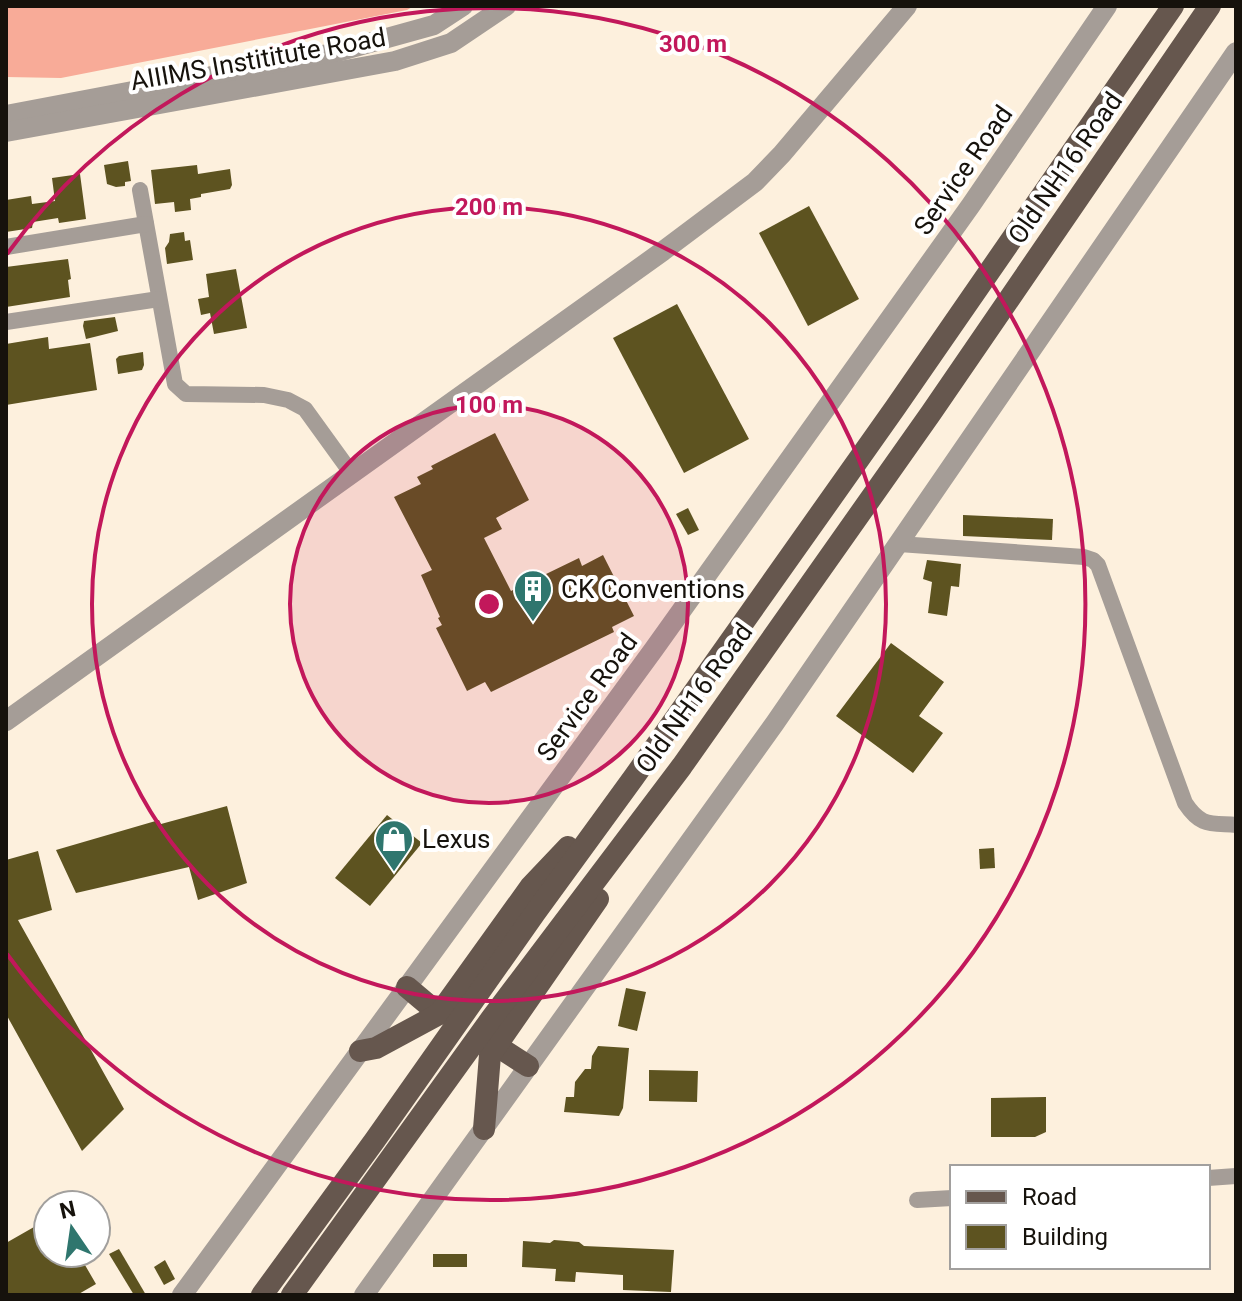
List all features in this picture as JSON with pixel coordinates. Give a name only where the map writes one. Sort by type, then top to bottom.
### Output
[{"type":"main road","name":"Old NH16 Road","points":[[262,1295],[904,395],[1173,6]]},
{"type":"main road","name":"Old NH16 Road","points":[[292,1295],[491,1019],[682,766],[931,413],[1210,6]]},
{"type":"main road","points":[[484,1129],[490,1055],[587,917],[682,766]]},
{"type":"main road","points":[[360,1051],[376,1048],[439,1014],[531,886],[634,777]]},
{"type":"main road","points":[[407,987],[439,1014]]},
{"type":"main road","points":[[497,1046],[528,1066]]},
{"type":"street","name":"AIIIMS Instititute Road","points":[[6,115],[333,53],[434,25],[463,6]]},
{"type":"street","name":"AIIIMS Instititute Road","points":[[6,132],[395,61],[451,43],[506,6]]},
{"type":"street","points":[[6,721],[755,182],[793,142],[907,6]]},
{"type":"street","name":"Service Road","points":[[182,1295],[664,637],[971,205],[1099,9]]},
{"type":"street","points":[[364,1295],[766,736],[1236,52]]},
{"type":"street","points":[[140,190],[175,384],[186,394],[264,395],[288,400],[305,409],[352,474]]},
{"type":"street","points":[[6,247],[146,224]]},
{"type":"street","points":[[6,322],[159,299]]},
{"type":"street","points":[[899,544],[1093,560],[1098,565],[1132,654],[1185,803],[1194,816],[1204,823],[1236,825]]},
{"type":"street","points":[[1210,1178],[1236,1176]]},
{"type":"street","points":[[917,1200],[950,1198]]},
{"type":"shaded area","points":[[6,6],[414,6],[407,10],[61,78],[6,77]]},
{"type":"building","points":[[128,161],[131,181],[125,182],[125,186],[107,184],[104,165]]},
{"type":"building","points":[[197,165],[198,174],[230,169],[230,189],[190,199],[191,210],[175,212],[174,202],[155,204],[151,170]]},
{"type":"building","points":[[80,174],[86,219],[59,223],[58,218],[33,222],[32,228],[6,232],[6,200],[31,196],[32,204],[55,201],[52,178]]},
{"type":"building","points":[[809,206],[859,299],[808,326],[759,233]]},
{"type":"building","points":[[184,232],[185,241],[190,240],[193,260],[167,264],[165,248],[170,234]]},
{"type":"building","points":[[68,259],[70,297],[6,307],[6,267]]},
{"type":"building","points":[[236,269],[247,328],[214,334],[210,313],[201,315],[198,299],[209,297],[206,274]]},
{"type":"building","points":[[677,304],[749,439],[684,473],[613,338]]},
{"type":"building","points":[[115,317],[118,331],[86,339],[84,321]]},
{"type":"building","points":[[48,337],[49,349],[90,343],[97,390],[6,405],[6,344]]},
{"type":"building","points":[[143,352],[142,370],[118,374],[116,359],[119,356]]},
{"type":"building","points":[[495,433],[529,500],[496,518],[502,529],[484,538],[511,591],[579,558],[582,566],[603,555],[634,616],[612,627],[614,632],[491,692],[485,682],[467,691],[436,628],[442,625],[440,617],[421,575],[432,570],[394,497],[421,484],[417,477],[433,469],[431,466]]},
{"type":"building","points":[[688,508],[699,530],[688,535],[676,514]]},
{"type":"building","points":[[963,515],[1053,519],[1052,540],[963,536]]},
{"type":"building","points":[[927,560],[961,564],[959,587],[951,586],[947,616],[928,613],[932,582],[923,579]]},
{"type":"building","points":[[891,643],[944,682],[919,716],[943,733],[913,773],[836,716]]},
{"type":"building","points":[[227,806],[247,883],[198,900],[189,867],[76,893],[56,850],[159,820],[161,824]]},
{"type":"building","points":[[387,815],[422,843],[370,906],[335,878]]},
{"type":"building","points":[[994,848],[995,868],[980,869],[979,849]]},
{"type":"building","points":[[38,851],[52,910],[18,920],[124,1109],[82,1151],[6,1014],[6,860]]},
{"type":"building","points":[[626,988],[646,992],[637,1031],[618,1026]]},
{"type":"building","points":[[598,1046],[629,1048],[623,1108],[619,1116],[564,1112],[566,1097],[574,1097],[575,1082],[585,1069],[591,1069],[592,1056]]},
{"type":"building","points":[[649,1070],[698,1071],[697,1102],[649,1101]]},
{"type":"building","points":[[1046,1097],[1046,1132],[1035,1137],[991,1137],[991,1098]]},
{"type":"building","points":[[32,1228],[32,1269],[87,1269],[96,1284],[77,1295],[6,1295],[6,1243]]},
{"type":"building","points":[[554,1240],[579,1242],[584,1246],[674,1250],[671,1292],[623,1290],[623,1275],[576,1272],[575,1282],[555,1281],[556,1269],[522,1267],[523,1241],[550,1243]]},
{"type":"building","points":[[119,1249],[146,1295],[134,1295],[112,1259],[112,1252]]},
{"type":"building","points":[[433,1254],[467,1254],[467,1267],[433,1267]]},
{"type":"building","points":[[165,1260],[175,1279],[164,1285],[154,1267]]},
{"type":"place","name":"CK Conventions","points":[[533,623]]},
{"type":"place","name":"Lexus","points":[[394,873]]}]
